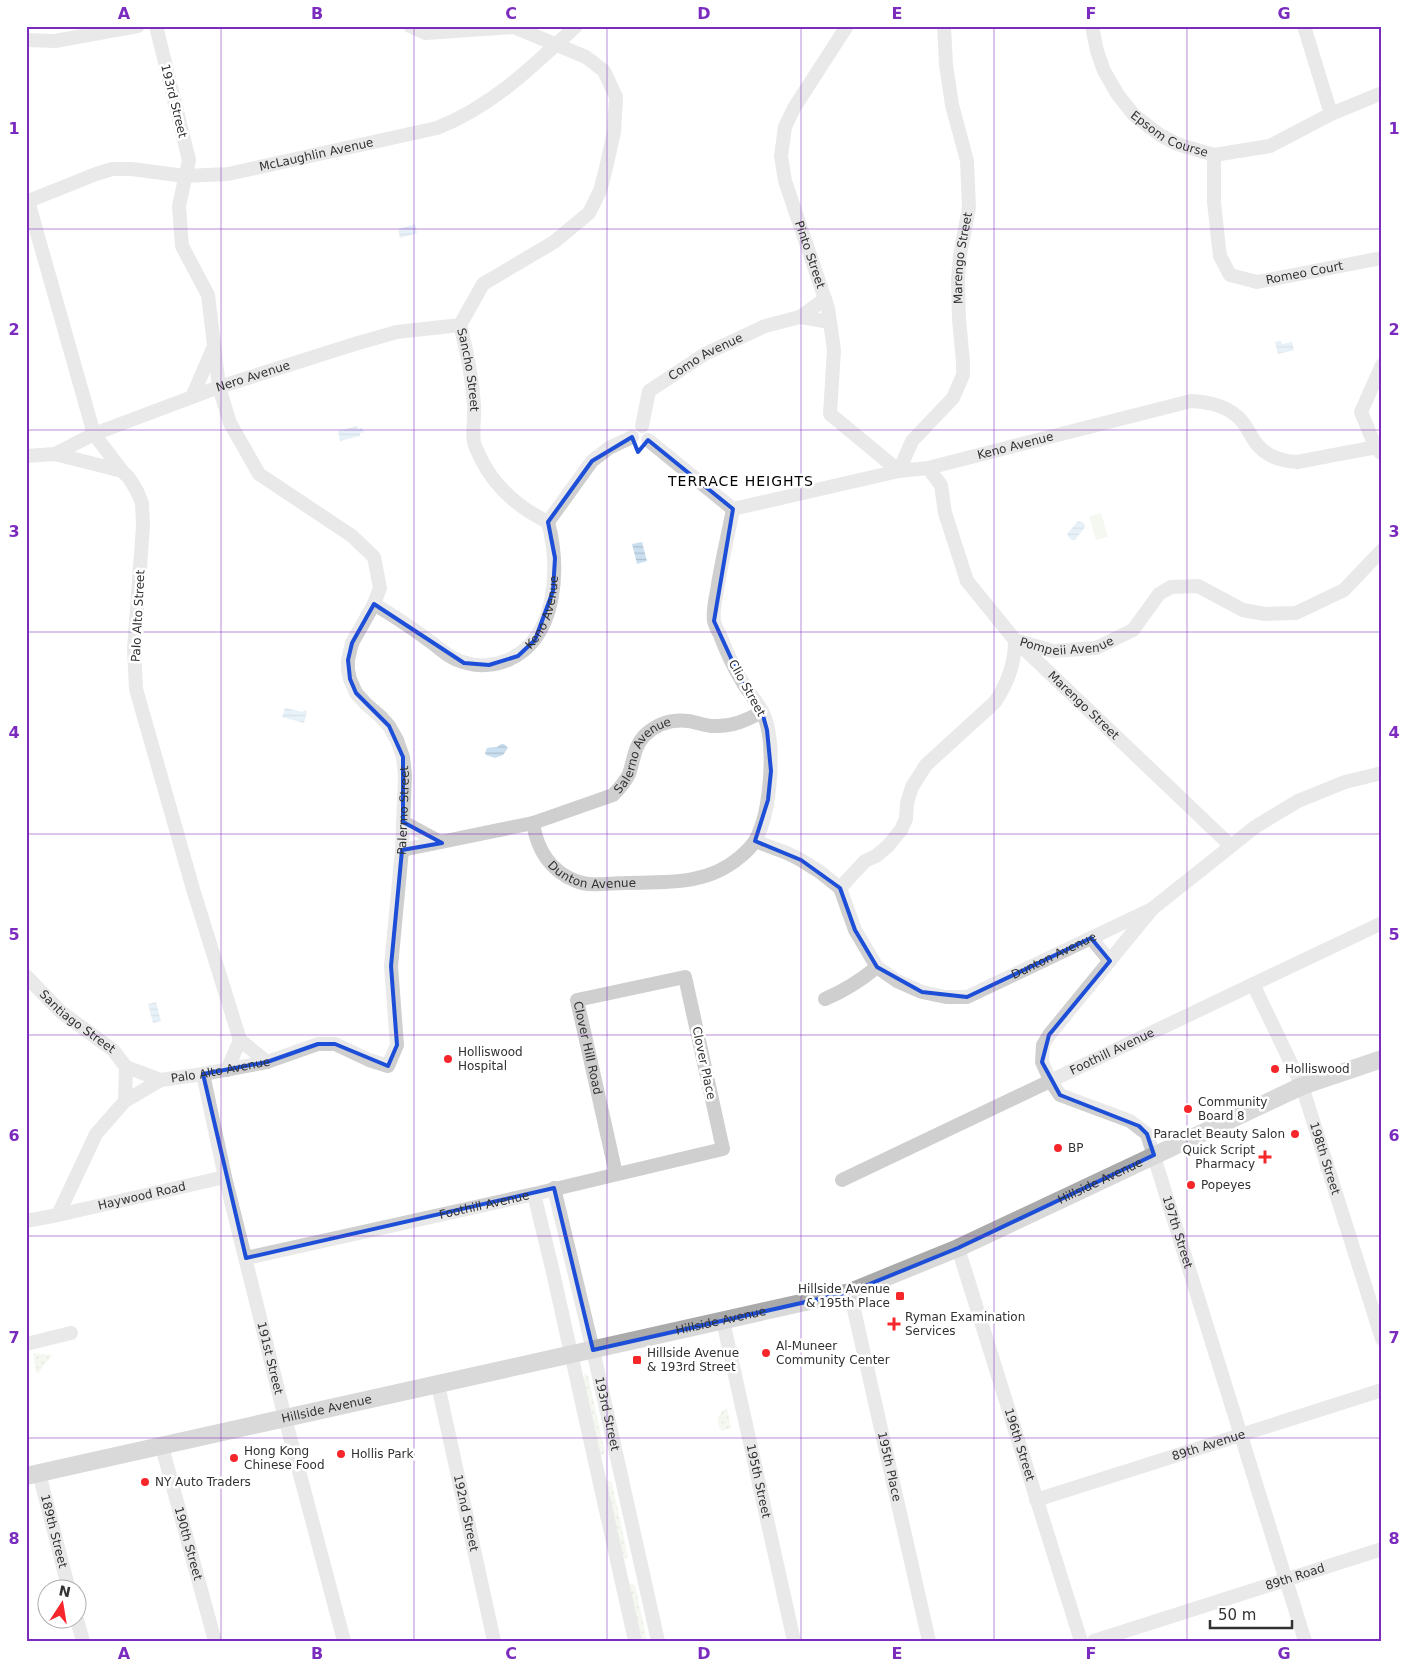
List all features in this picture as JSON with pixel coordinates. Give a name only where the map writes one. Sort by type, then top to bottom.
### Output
[{"type":"main road","name":"Hillside Avenue","points":[[32,1475],[850,1292],[958,1248],[1302,1086],[1382,1059]]},
{"type":"street","points":[[26,40],[55,41],[138,26]]},
{"type":"street","name":"193rd Street","points":[[156,26],[189,160],[185,176]]},
{"type":"street","name":"Sancho Street","points":[[410,26],[426,33],[514,27],[586,57],[604,71],[616,98],[614,132],[600,191],[589,213],[554,242],[483,284],[460,325],[472,376],[474,443],[495,480],[509,496],[548,522]]},
{"type":"street","name":"McLaughlin Avenue","points":[[27,201],[112,169],[131,169],[185,176],[215,176],[242,172],[331,150],[437,128],[465,116],[494,98],[517,81],[576,26]]},
{"type":"street","name":"Pinto Street","points":[[847,26],[794,108],[785,127],[780,156],[782,172],[825,299],[830,322],[834,350],[830,414],[899,471]]},
{"type":"street","name":"Marengo Street","points":[[899,471],[912,441],[953,398],[962,375],[963,362],[958,280],[960,255],[969,208],[967,161],[952,105],[946,65],[944,26]]},
{"type":"street","name":"Epsom Course","points":[[1092,26],[1097,51],[1104,71],[1118,95],[1134,115],[1148,127],[1176,144],[1214,155],[1270,146],[1331,114],[1382,93]]},
{"type":"street","points":[[1304,26],[1331,114]]},
{"type":"street","name":"Romeo Court","points":[[1214,155],[1214,202],[1220,256],[1230,275],[1257,282],[1382,258]]},
{"type":"street","name":"Palermo Street","points":[[185,176],[178,206],[182,246],[208,295],[219,387],[230,423],[259,474],[352,536],[374,557],[380,588],[374,604],[352,643],[348,670],[356,693],[389,726],[398,740],[403,757],[405,775],[402,850],[390,966],[397,1045],[388,1066]]},
{"type":"street","name":"Palo Alto Street","points":[[27,201],[94,434],[129,478],[137,490],[142,503],[143,526],[134,649],[136,689],[193,889],[240,1040]]},
{"type":"street","name":"Como Avenue","points":[[642,426],[649,390],[684,366],[712,350],[765,326],[800,317],[825,299]]},
{"type":"street","name":"Como Avenue","points":[[800,317],[830,322]]},
{"type":"street","name":"Nero Avenue","points":[[54,454],[94,434],[219,387],[397,332],[460,325]]},
{"type":"street","points":[[192,397],[214,346]]},
{"type":"street","points":[[1380,449],[1361,412],[1382,365]]},
{"type":"street","name":"Keno Avenue","points":[[733,509],[899,471],[928,468],[1191,401],[1206,402],[1226,408],[1240,418],[1257,444],[1266,453],[1287,462],[1298,462],[1380,449]]},
{"type":"street","points":[[548,522],[592,461],[609,448],[632,437],[635,428],[642,426],[649,430],[648,440]]},
{"type":"street","points":[[632,437],[640,444],[648,440]]},
{"type":"street","points":[[648,440],[733,509]]},
{"type":"street","name":"Nero Avenue","points":[[26,456],[54,454],[122,471]]},
{"type":"street","name":"Marengo Street","points":[[928,468],[941,485],[945,512],[967,581],[1015,640],[1231,846]]},
{"type":"street","name":"Clio Street","points":[[680,881],[699,879],[718,873],[746,852],[754,841],[768,800],[771,771],[770,747],[762,712],[742,682],[714,621],[718,581],[733,509]]},
{"type":"street","name":"Keno Avenue","points":[[374,604],[444,653],[464,663],[489,665],[501,663],[518,656],[535,640],[548,611],[553,591],[555,558],[553,538],[548,522]]},
{"type":"street","name":"Pompeii Avenue","points":[[840,888],[865,861],[876,856],[888,846],[901,830],[906,819],[912,787],[926,765],[995,702],[1010,675],[1014,659],[1015,640],[1054,651],[1096,648],[1133,630],[1159,594],[1171,587],[1198,586],[1243,610],[1265,614],[1296,613],[1344,590],[1382,550]]},
{"type":"street","name":"Salerno Avenue","points":[[402,850],[533,823],[613,795],[622,786],[629,773],[638,744],[651,730],[664,723],[688,721],[714,726],[726,726],[744,722],[762,712]]},
{"type":"street","name":"Dunton Avenue","points":[[840,888],[855,930],[877,967],[897,982],[922,992],[967,997],[1152,909],[1255,827],[1298,801],[1346,782],[1382,773]]},
{"type":"street","points":[[403,822],[440,842]]},
{"type":"street","name":"Dunton Avenue","points":[[533,823],[535,836],[544,856],[554,867],[584,884],[680,881]]},
{"type":"street","points":[[754,841],[801,860],[840,888]]},
{"type":"street","name":"197th Street","points":[[1152,909],[1049,1035],[1044,1045],[1042,1062],[1050,1080],[1060,1095],[1130,1121],[1147,1134],[1305,1641]]},
{"type":"street","name":"Foothill Avenue","points":[[842,1180],[1382,923]]},
{"type":"street","points":[[1091,938],[1110,961]]},
{"type":"street","points":[[825,999],[840,993],[877,967]]},
{"type":"street","name":"Santiago Street","points":[[26,976],[61,1012],[113,1050],[126,1067],[161,1080]]},
{"type":"street","name":"Clover Place","points":[[685,977],[722,1149]]},
{"type":"street","name":"Clover Hill Road","points":[[616,1174],[578,1000],[685,977]]},
{"type":"street","name":"198th Street","points":[[1253,984],[1302,1086],[1382,1338]]},
{"type":"street","points":[[227,1070],[240,1040],[267,1062]]},
{"type":"street","name":"Palo Alto Avenue","points":[[58,1215],[96,1134],[125,1101],[161,1080],[267,1062],[318,1044],[335,1044],[369,1060],[388,1066]]},
{"type":"street","points":[[125,1101],[126,1067]]},
{"type":"street","name":"191st Street","points":[[203,1074],[225,1177],[284,1418],[344,1641]]},
{"type":"street","name":"Foothill Avenue","points":[[246,1258],[534,1194],[722,1149]]},
{"type":"street","name":"Haywood Road","points":[[58,1215],[225,1177]]},
{"type":"street","name":"193rd Street","points":[[554,1188],[593,1350],[658,1641]]},
{"type":"street","name":"193rd Street","points":[[534,1194],[635,1641]]},
{"type":"street","points":[[26,1221],[58,1215]]},
{"type":"street","name":"196th Street","points":[[958,1248],[1081,1641]]},
{"type":"street","points":[[552,1268],[572,1264]]},
{"type":"street","name":"195th Place","points":[[850,1292],[929,1641]]},
{"type":"street","name":"195th Street","points":[[723,1321],[794,1641]]},
{"type":"street","points":[[26,1344],[71,1333]]},
{"type":"street","name":"192nd Street","points":[[438,1385],[494,1641]]},
{"type":"street","name":"89th Avenue","points":[[1036,1500],[1382,1390]]},
{"type":"street","name":"190th Street","points":[[162,1447],[215,1641]]},
{"type":"street","points":[[597,1471],[618,1465]]},
{"type":"street","name":"189th Street","points":[[32,1475],[66,1580]]},
{"type":"street","name":"89th Road","points":[[1094,1641],[1382,1549]]},
{"type":"street","points":[[620,1576],[642,1570]]},
{"type":"highlighted area","points":[[632,437],[638,452],[648,440],[733,509],[714,621],[742,682],[762,712],[767,730],[771,771],[768,800],[755,841],[801,860],[840,888],[855,930],[877,967],[922,992],[967,997],[1091,938],[1110,961],[1049,1035],[1042,1062],[1060,1095],[1139,1126],[1147,1134],[1154,1155],[958,1248],[850,1292],[593,1350],[554,1188],[246,1258],[203,1074],[267,1062],[318,1044],[335,1044],[388,1066],[397,1045],[391,966],[402,850],[442,843],[403,822],[403,757],[389,726],[356,693],[350,679],[348,660],[352,643],[374,604],[464,663],[489,665],[518,656],[535,640],[553,591],[555,558],[548,522],[592,461]]},
{"type":"green space","points":[[1101,513],[1108,537],[1096,540],[1089,516]]},
{"type":"green space","points":[[33,1353],[52,1355],[38,1373],[36,1373]]},
{"type":"green space","points":[[584,1373],[588,1376],[605,1452],[603,1455],[599,1455],[581,1379],[585,1378]]},
{"type":"green space","points":[[727,1408],[731,1428],[722,1431],[718,1425],[718,1418]]},
{"type":"green space","points":[[608,1480],[612,1483],[628,1556],[626,1559],[622,1559],[606,1481]]},
{"type":"green space","points":[[629,1584],[635,1585],[647,1641],[640,1641]]},
{"type":"water","points":[[415,224],[417,233],[400,238],[398,229]]},
{"type":"water","points":[[1281,341],[1282,344],[1292,342],[1294,350],[1278,354],[1275,342]]},
{"type":"water","points":[[357,426],[358,429],[362,428],[364,432],[360,433],[360,436],[340,441],[338,431]]},
{"type":"water","points":[[1078,521],[1084,523],[1085,527],[1075,540],[1071,540],[1067,534]]},
{"type":"water","points":[[642,542],[647,561],[637,564],[632,544]]},
{"type":"water","points":[[285,708],[303,712],[304,710],[307,711],[304,723],[282,717]]},
{"type":"water","points":[[501,744],[508,748],[503,755],[495,758],[486,755],[487,748],[497,747]]},
{"type":"water","points":[[156,1002],[161,1021],[153,1023],[148,1004]]},
{"type":"place","name":"Holliswood Hospital","points":[[448,1059]]},
{"type":"place","name":"Holliswood","points":[[1275,1069]]},
{"type":"place","name":"Community Board 8","points":[[1188,1109]]},
{"type":"place","name":"Paraclet Beauty Salon","points":[[1295,1134]]},
{"type":"place","name":"BP","points":[[1058,1148]]},
{"type":"place","name":"Quick Script Pharmacy","points":[[1265,1157]]},
{"type":"place","name":"Popeyes","points":[[1191,1185]]},
{"type":"place","name":"Hillside Avenue & 195th Place","points":[[900,1296]]},
{"type":"place","name":"Ryman Examination Services","points":[[894,1324]]},
{"type":"place","name":"Al-Muneer Community Center","points":[[766,1353]]},
{"type":"place","name":"Hillside Avenue & 193rd Street","points":[[637,1360]]},
{"type":"place","name":"Hollis Park","points":[[341,1454]]},
{"type":"place","name":"Hong Kong Chinese Food","points":[[234,1458]]},
{"type":"place","name":"NY Auto Traders","points":[[145,1482]]},
{"type":"district","name":"TERRACE HEIGHTS","points":[[741,481]]}]
